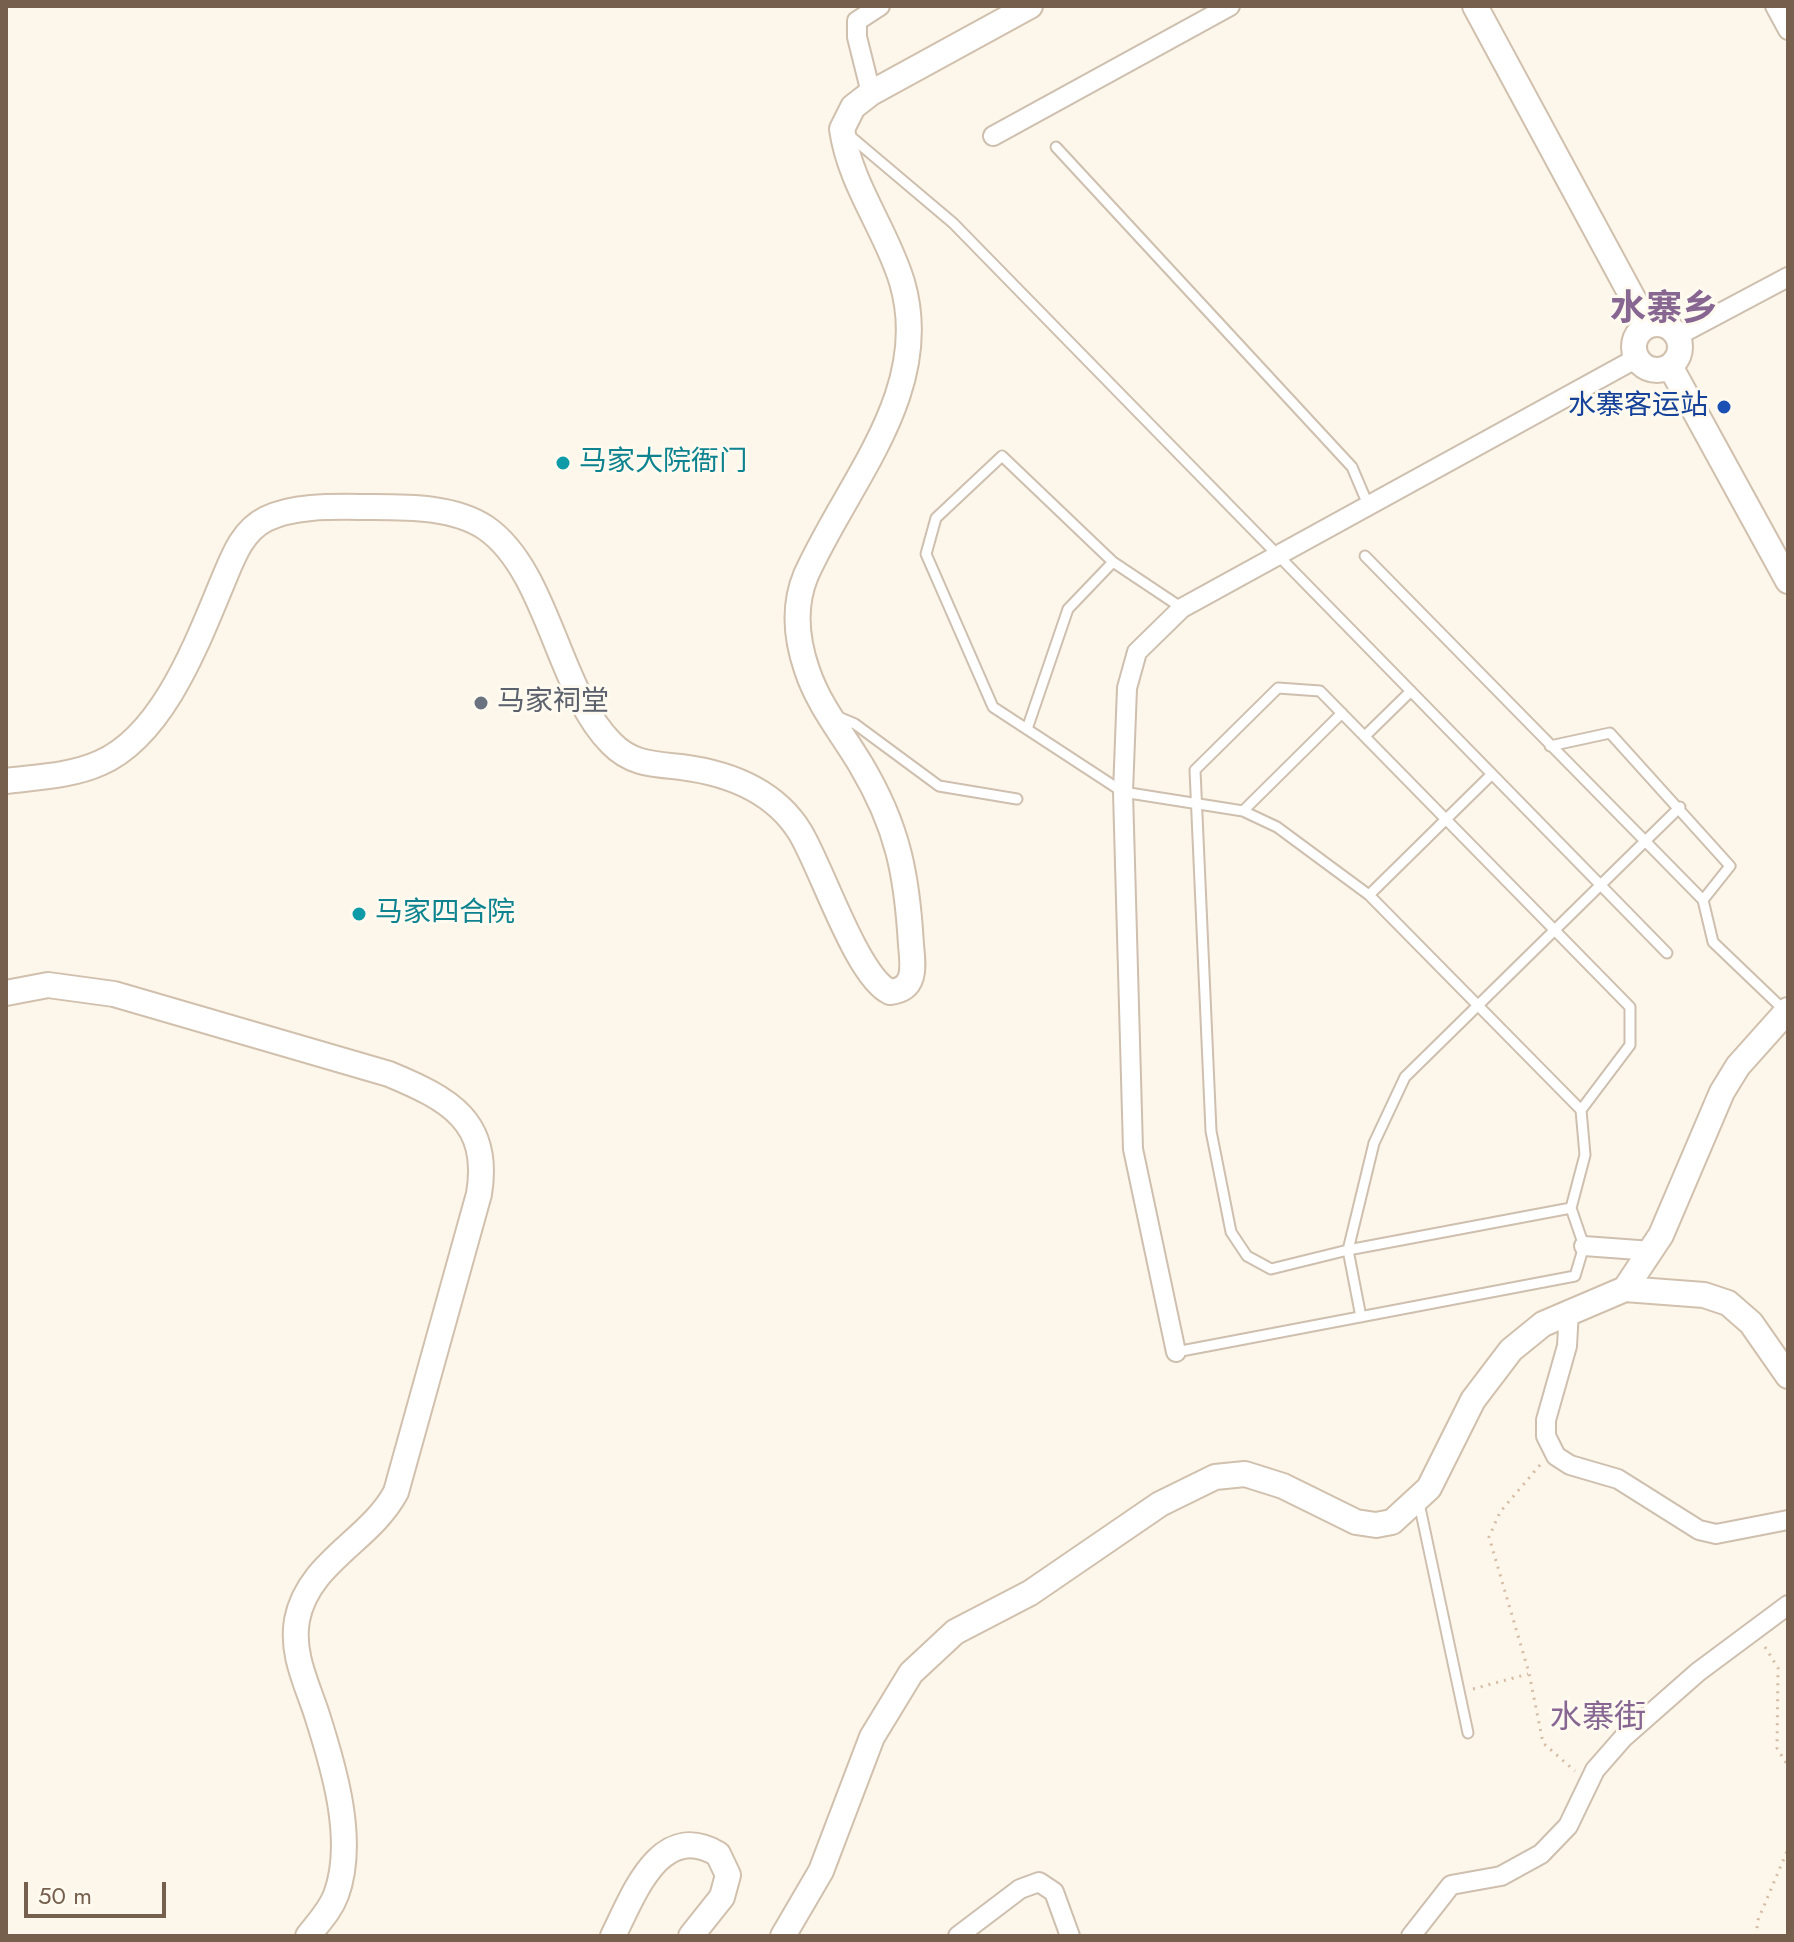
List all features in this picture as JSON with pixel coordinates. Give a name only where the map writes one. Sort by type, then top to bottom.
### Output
[{"type":"main road","points":[[6,781],[76,771],[100,763],[130,744],[161,706],[188,661],[240,544],[268,518],[302,510],[364,507],[421,509],[461,517],[488,529],[515,562],[588,709],[609,741],[639,762],[699,769],[733,778],[778,805],[812,851],[867,971],[882,988],[897,991],[910,982],[913,974],[908,888],[901,851],[876,790],[826,711],[803,657],[797,624],[798,597],[817,549],[894,409],[907,369],[910,336],[901,281],[852,171],[842,129],[853,107],[871,93],[1030,6]]},
{"type":"main road","points":[[1475,6],[1648,326]]},
{"type":"main road","points":[[1648,326],[1666,326],[1677,336],[1679,352],[1670,366]]},
{"type":"main road","points":[[1648,326],[1635,342],[1637,358],[1648,368],[1670,366]]},
{"type":"main road","points":[[1670,366],[1788,581]]},
{"type":"main road","points":[[6,993],[48,985],[102,992],[389,1074],[423,1088],[457,1111],[471,1127],[480,1151],[479,1194],[396,1492],[376,1522],[318,1574],[298,1618],[299,1661],[326,1747],[342,1848],[336,1895],[308,1936]]},
{"type":"main road","points":[[1625,1289],[1652,1251],[1722,1092],[1738,1066],[1787,1011]]},
{"type":"main road","points":[[783,1936],[821,1871],[882,1717],[911,1673],[955,1632],[1030,1593],[1160,1504],[1215,1477],[1237,1474],[1258,1477],[1367,1525],[1392,1522],[1418,1500],[1442,1464],[1473,1400],[1499,1363],[1522,1339],[1569,1310],[1625,1289],[1704,1295],[1728,1303],[1751,1323],[1788,1376]]},
{"type":"main road","points":[[613,1936],[649,1870],[669,1850],[686,1843],[718,1854],[728,1875],[722,1897],[691,1936]]},
{"type":"street","points":[[871,93],[857,37],[857,21],[880,6]]},
{"type":"street","points":[[993,136],[1230,6]]},
{"type":"street","points":[[1775,6],[1788,30]]},
{"type":"street","points":[[1677,336],[1788,277]]},
{"type":"street","points":[[1176,1352],[1133,1149],[1123,792],[1127,688],[1137,652],[1182,608],[1637,358]]},
{"type":"street","points":[[1584,1246],[1652,1251]]},
{"type":"street","points":[[1569,1310],[1567,1346],[1546,1420],[1546,1436],[1552,1450],[1570,1465],[1618,1479],[1699,1530],[1716,1534],[1788,1520]]},
{"type":"street","points":[[1411,1936],[1451,1885],[1501,1876],[1541,1854],[1568,1826],[1588,1782],[1607,1754],[1643,1719],[1788,1605]]},
{"type":"street","points":[[958,1936],[1020,1889],[1039,1882],[1054,1892],[1070,1936]]},
{"type":"lane","points":[[842,129],[953,223],[1667,953]]},
{"type":"lane","points":[[1056,147],[1352,467],[1369,507]]},
{"type":"lane","points":[[1176,1352],[1575,1276],[1584,1246],[1571,1208],[1585,1155],[1581,1110],[1369,895],[1277,827],[1243,811],[1123,792],[993,707],[926,554],[936,518],[1002,456],[1113,562],[1182,608]]},
{"type":"lane","points":[[1365,556],[1703,900],[1713,942],[1787,1011]]},
{"type":"lane","points":[[1027,729],[1068,609],[1113,562]]},
{"type":"lane","points":[[1571,1208],[1348,1250],[1271,1269],[1247,1256],[1231,1232],[1211,1131],[1199,804],[1195,770],[1278,688],[1320,691],[1630,1007],[1630,1045],[1581,1110]]},
{"type":"lane","points":[[1365,736],[1411,691]]},
{"type":"lane","points":[[826,711],[855,724],[939,786],[1017,799]]},
{"type":"lane","points":[[1243,811],[1342,713]]},
{"type":"lane","points":[[1550,746],[1610,733],[1680,807],[1730,866],[1703,900]]},
{"type":"lane","points":[[1369,895],[1492,774]]},
{"type":"lane","points":[[1361,1317],[1348,1250],[1374,1143],[1405,1077],[1680,807]]},
{"type":"lane","points":[[1418,1500],[1468,1733]]},
{"type":"path","points":[[1552,1450],[1500,1512],[1489,1537],[1529,1673],[1543,1743],[1588,1782]]},
{"type":"path","points":[[1755,1630],[1778,1668],[1777,1748],[1788,1766]]},
{"type":"path","points":[[1458,1693],[1529,1673]]},
{"type":"path","points":[[1756,1936],[1758,1920],[1788,1849]]},
{"type":"place","name":"水寨客运站","points":[[1724,407]]},
{"type":"place","name":"马家大院衙门","points":[[563,463]]},
{"type":"place","name":"马家祠堂","points":[[481,703]]},
{"type":"place","name":"马家四合院","points":[[359,914]]},
{"type":"district","name":"水寨乡","points":[[1664,311]]},
{"type":"district","name":"水寨街","points":[[1598,1719]]}]
